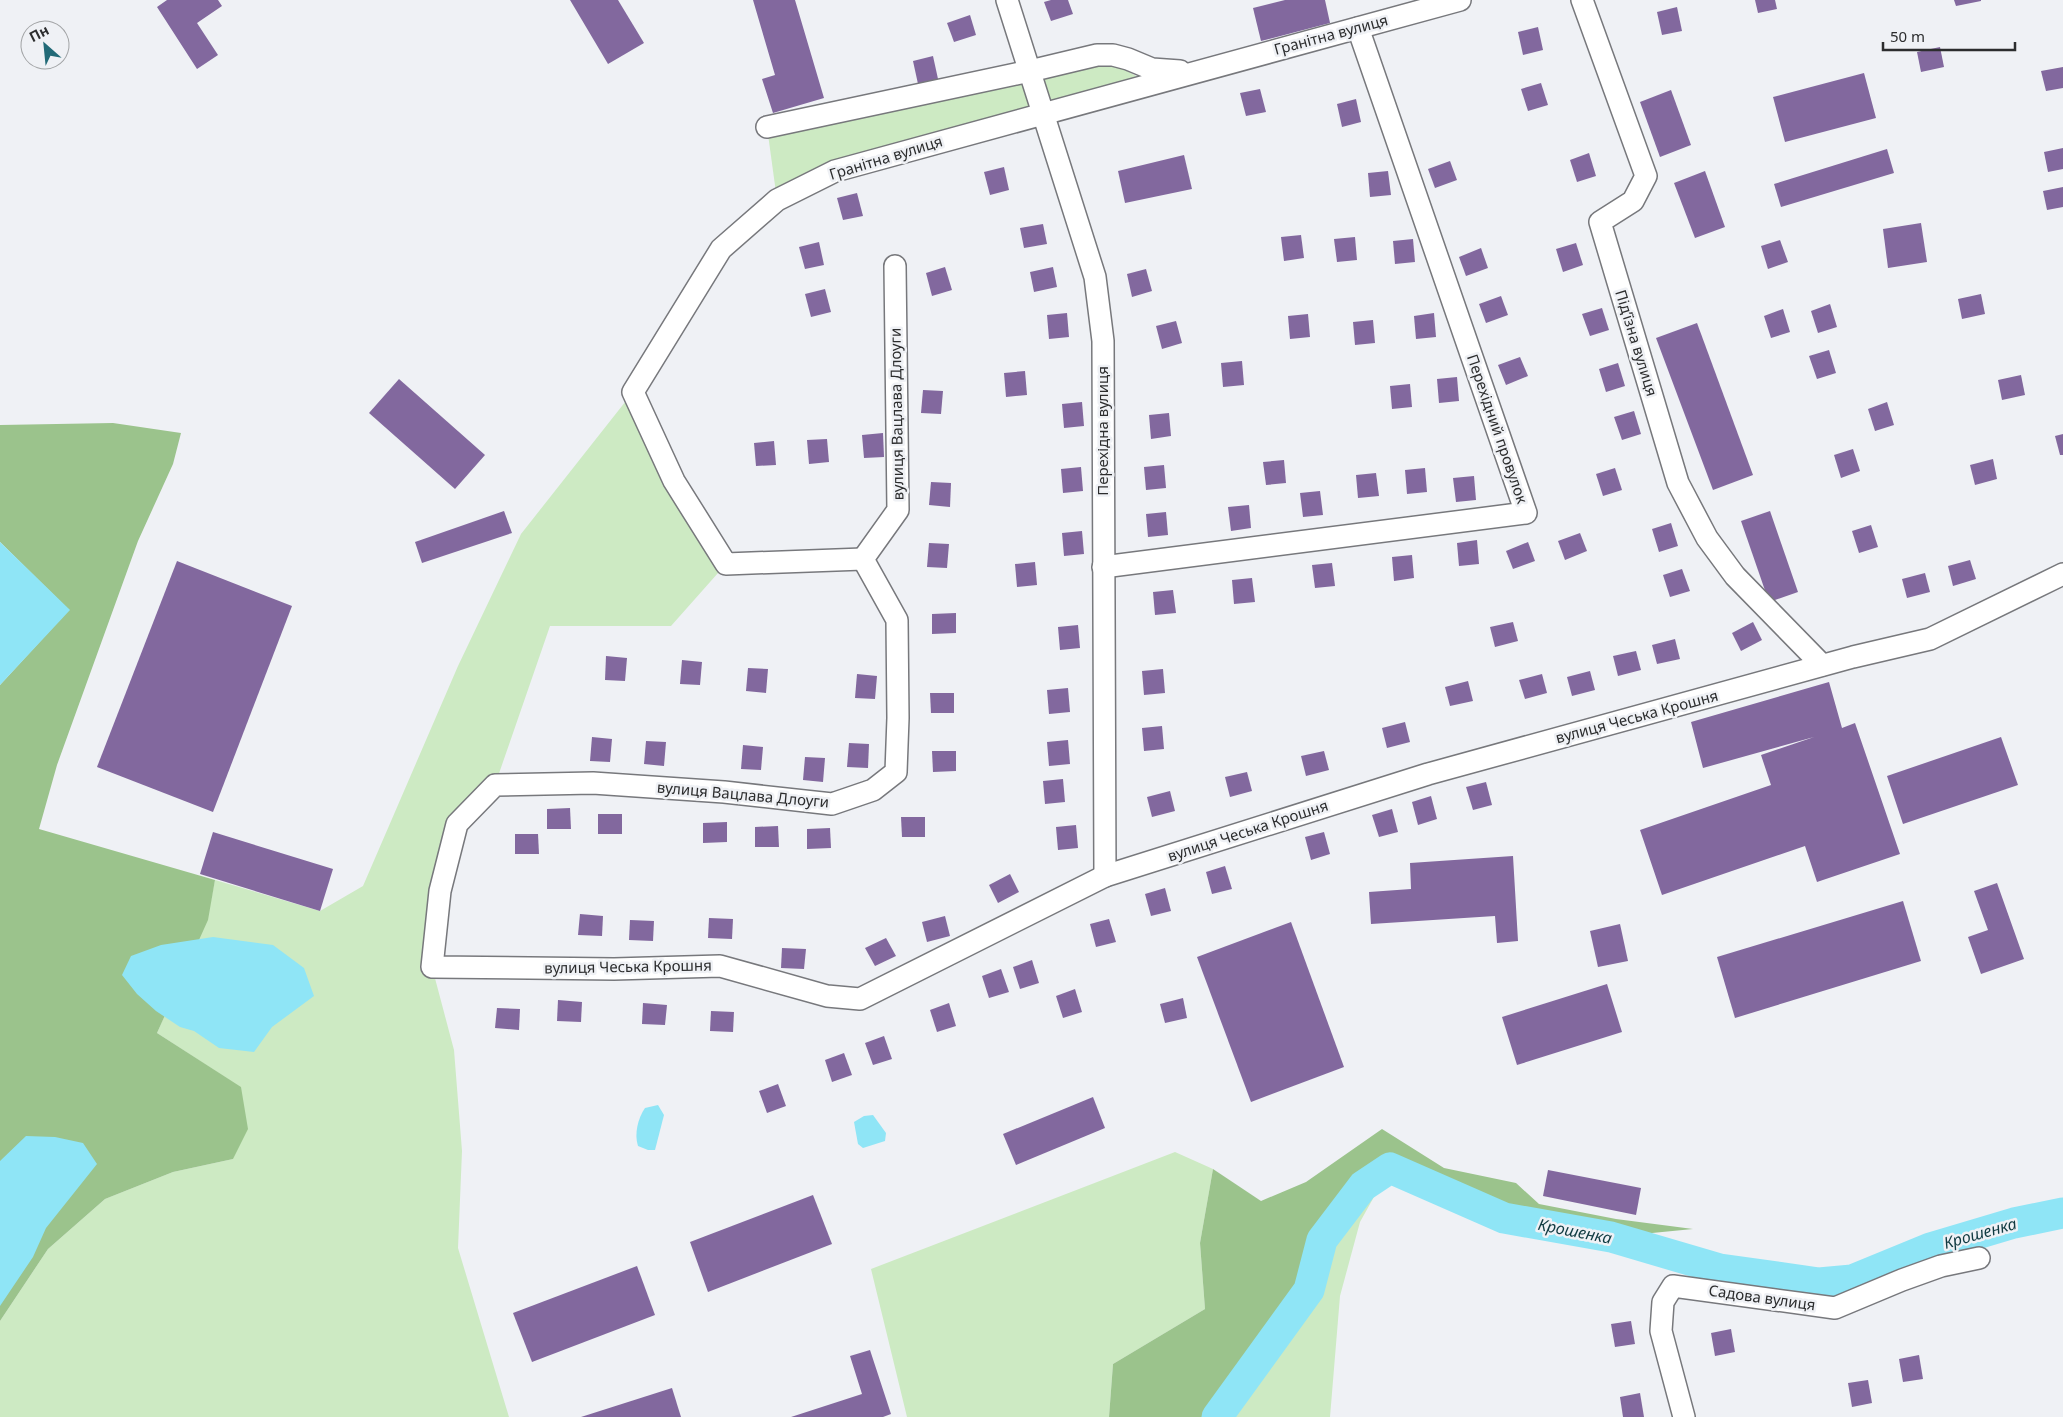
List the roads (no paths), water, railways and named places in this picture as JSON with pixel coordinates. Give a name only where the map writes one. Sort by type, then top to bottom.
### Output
[{"type":"street","name":"Перехідна вулиця","points":[[1008,0],[1096,277],[1103,341],[1105,876]]},
{"type":"street","name":"Гранітна вулиця","points":[[863,559],[726,564],[674,481],[633,392],[721,250],[777,200],[835,172],[1460,0]]},
{"type":"street","name":"Підʼїзна вулиця","points":[[1582,0],[1646,176],[1633,201],[1600,222],[1678,483],[1707,538],[1734,576],[1822,666]]},
{"type":"street","name":"Перехідний провулок","points":[[1104,567],[1526,513],[1358,28]]},
{"type":"street","name":"Гранітна вулиця","points":[[767,127],[1030,71],[1097,54],[1113,55],[1128,59],[1152,69],[1175,71],[1203,70]]},
{"type":"street","name":"вулиця Вацлава Длоуги","points":[[432,967],[440,891],[456,824],[495,785],[593,783],[724,792],[832,804],[873,790],[896,772],[898,718],[897,620],[863,559],[898,510],[895,266]]},
{"type":"street","name":"вулиця Чеська Крошня","points":[[432,967],[614,970],[720,966],[827,996],[860,999],[1105,876],[1428,774],[1930,638],[2063,574]]},
{"type":"street","name":"Садова вулиця","points":[[1684,1417],[1661,1331],[1663,1302],[1673,1286],[1835,1308],[1941,1266],[1979,1258]]},
{"type":"water","points":[[0,542],[70,610],[0,685]]},
{"type":"water","points":[[213,937],[273,945],[304,968],[314,996],[272,1027],[254,1052],[219,1048],[194,1031],[180,1027],[156,1011],[137,994],[122,975],[131,956],[161,945]]},
{"type":"water","points":[[658,1105],[664,1115],[655,1150],[648,1150],[638,1146],[637,1126],[645,1108]]},
{"type":"water","points":[[873,1115],[886,1133],[885,1141],[863,1148],[858,1144],[854,1122],[864,1116]]},
{"type":"water","points":[[26,1136],[55,1137],[83,1143],[97,1164],[46,1228],[33,1257],[0,1306],[0,1161]]},
{"type":"waterway","name":"Крошенка","points":[[1217,1417],[1309,1290],[1322,1240],[1363,1186],[1390,1168],[1504,1218],[1611,1237],[1720,1269],[1819,1283],[1852,1280],[1930,1248],[2014,1223],[2063,1213]]}]
